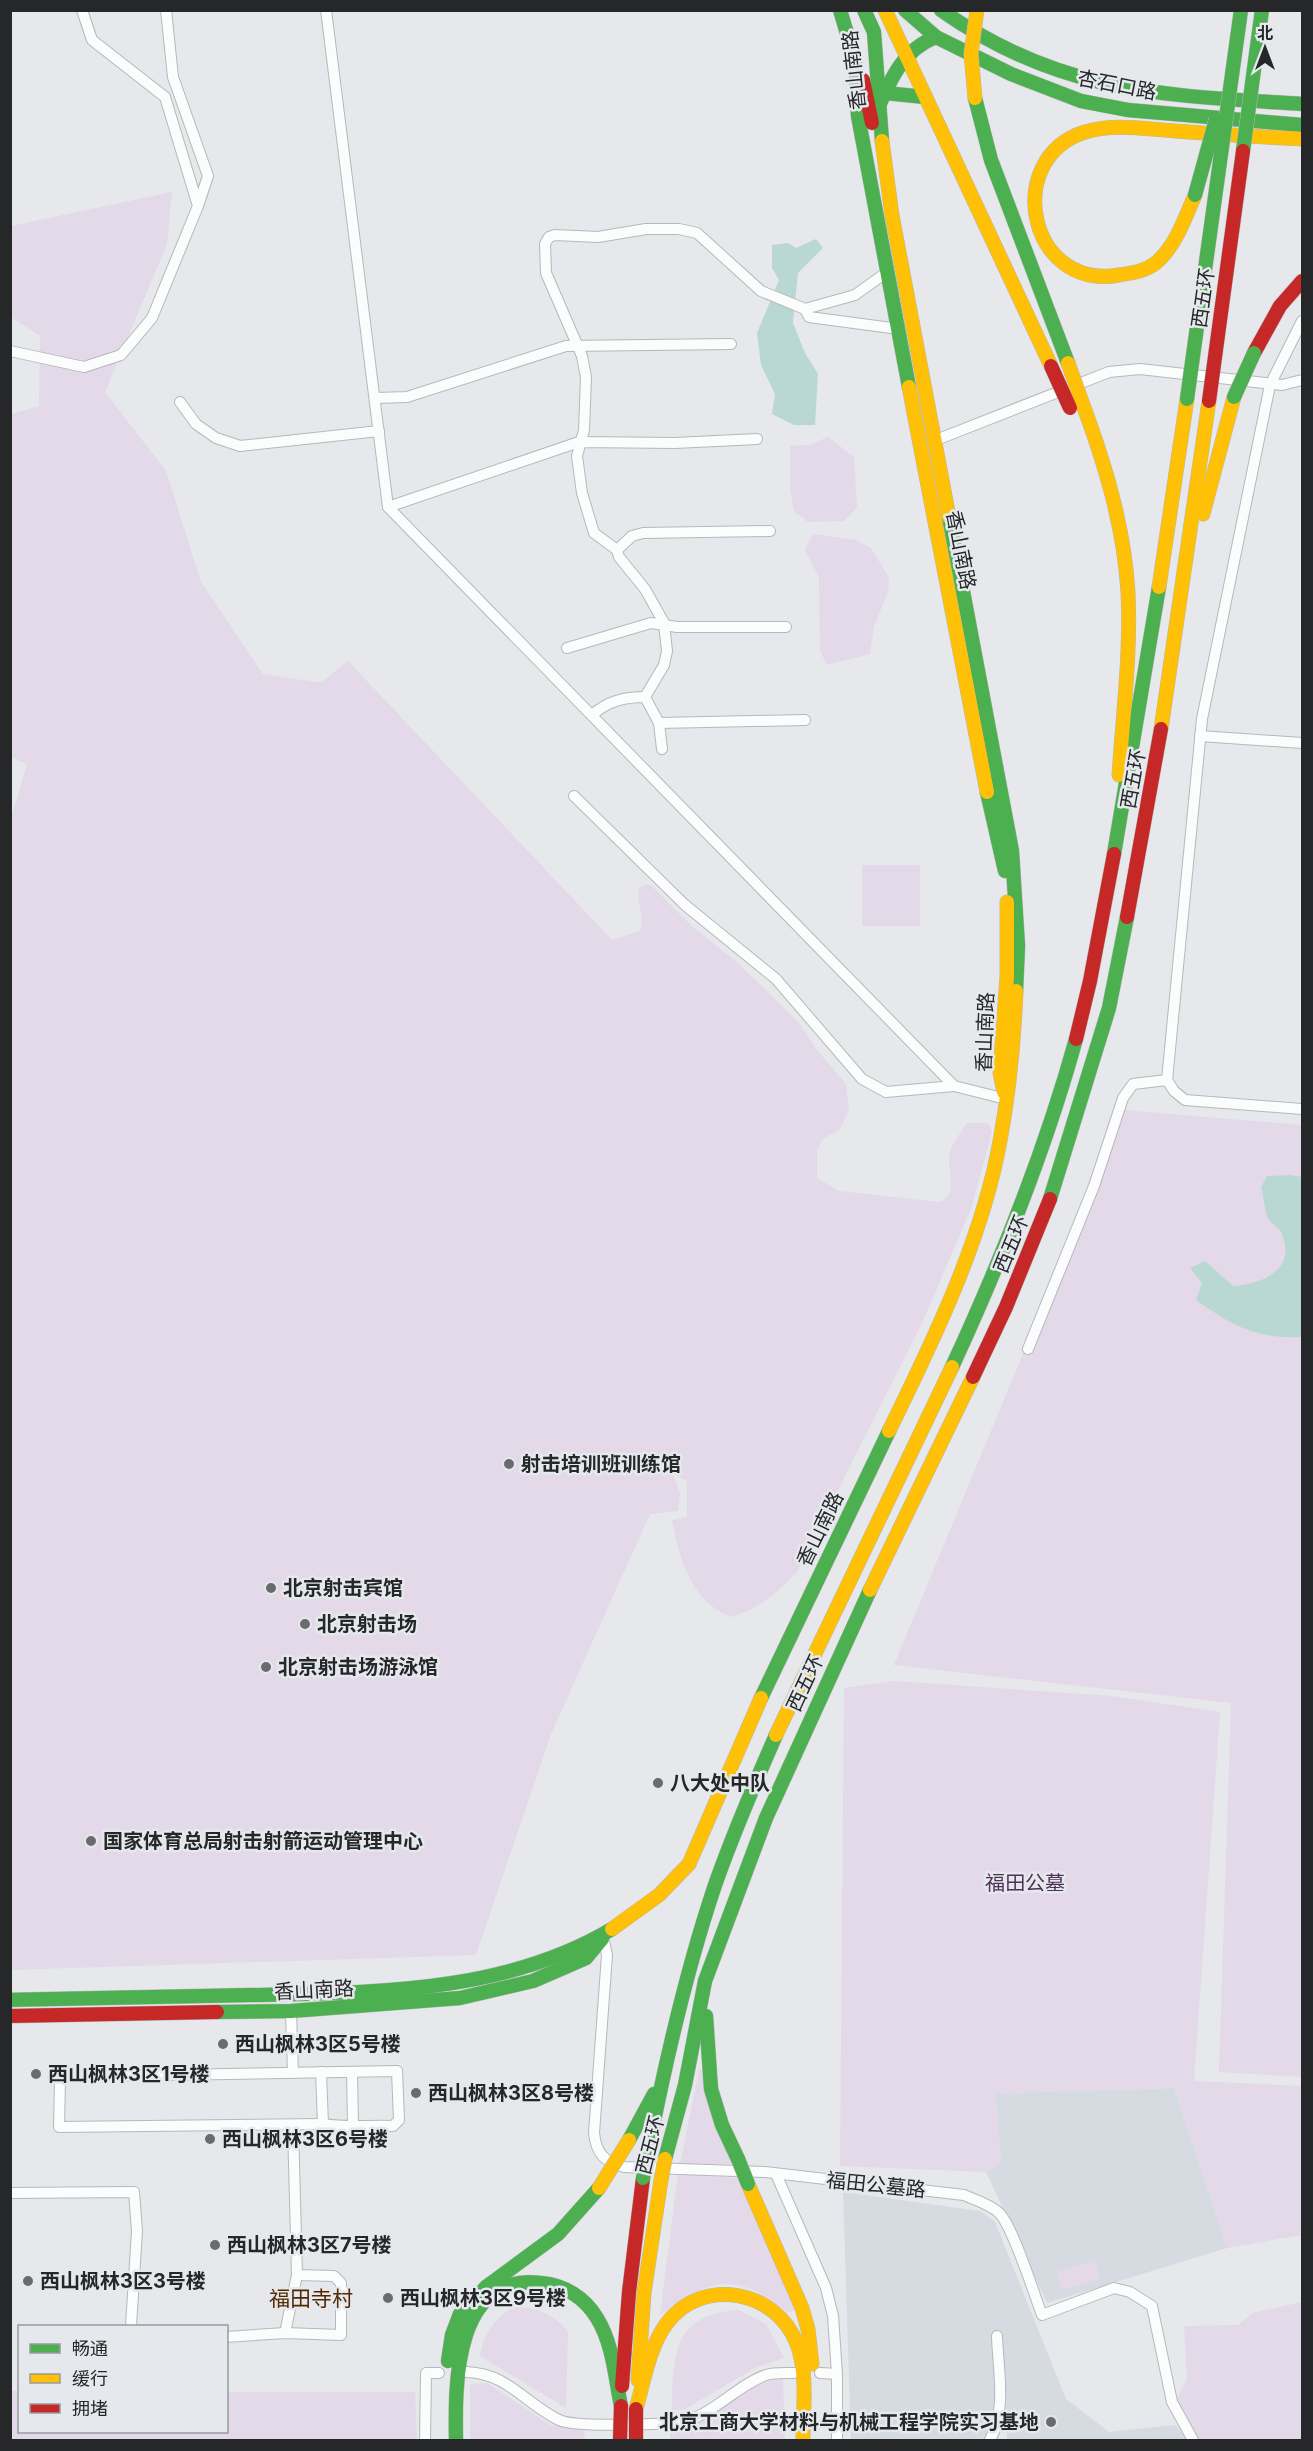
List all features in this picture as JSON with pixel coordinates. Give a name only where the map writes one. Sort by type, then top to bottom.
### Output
[{"type":"main road","name":"香山南路","points":[[840,10],[855,60],[858,116],[983,773],[999,835],[1006,881],[1008,949],[1000,1073],[1006,1099]]},
{"type":"main road","name":"香山南路","points":[[846,10],[861,57],[873,127],[884,162]]},
{"type":"main road","name":"香山南路","points":[[10,2000],[405,1990],[505,1974],[603,1937],[641,1911],[689,1864],[766,1684],[954,1293],[993,1176],[1006,1099],[1018,993],[1017,925],[1012,851],[884,162],[878,108],[874,32],[864,10]]},
{"type":"main road","points":[[885,10],[1051,366],[1076,405]]},
{"type":"main road","name":"杏石口路","points":[[905,10],[936,37],[1011,74],[1081,101],[1194,117],[1302,125]]},
{"type":"main road","name":"杏石口路","points":[[941,10],[1010,51],[1078,79],[1131,89],[1302,104]]},
{"type":"main road","points":[[977,10],[971,32],[970,66],[975,98],[991,160],[1068,363],[1076,405],[1116,509],[1125,565],[1128,618],[1114,853]]},
{"type":"main road","name":"西五环","points":[[620,2440],[629,2292],[643,2178],[662,2079],[692,1961],[739,1822],[799,1683],[985,1298],[1028,1185],[1086,1002],[1141,710],[1187,399],[1240,10]]},
{"type":"main road","name":"西五环","points":[[636,2440],[644,2293],[665,2159],[685,2085],[705,1981],[766,1818],[826,1683],[1006,1307],[1052,1192],[1082,1102],[1109,1008],[1137,869],[1183,588],[1262,10]]},
{"type":"main road","points":[[878,108],[895,72],[906,57],[921,41],[936,37]]},
{"type":"main road","points":[[1236,42],[1196,195],[1176,237],[1150,267],[1118,279],[1094,279],[1067,270],[1047,250],[1034,219],[1034,186],[1045,160],[1073,137],[1106,127],[1302,139]]},
{"type":"main road","points":[[885,93],[905,93],[925,97]]},
{"type":"main road","points":[[1183,588],[1234,397],[1254,353],[1280,306],[1302,280]]},
{"type":"main road","name":"香山南路","points":[[10,2016],[291,2011],[460,1998],[533,1981],[586,1958],[603,1937]]},
{"type":"main road","points":[[705,1981],[707,2064],[710,2085],[723,2128],[802,2308],[808,2329],[812,2366],[813,2440]]},
{"type":"main road","points":[[447,2440],[447,2365],[452,2335],[460,2314],[486,2287],[558,2234],[599,2188],[629,2140],[662,2079]]},
{"type":"main road","points":[[456,2440],[456,2382],[460,2350],[471,2322],[484,2304],[518,2284],[537,2281],[555,2284],[572,2291],[594,2312],[610,2356],[621,2406]]},
{"type":"main road","points":[[636,2409],[657,2346],[667,2323],[678,2311],[710,2294],[742,2295],[757,2300],[782,2318],[797,2342],[802,2382],[803,2440]]},
{"type":"street","points":[[82,10],[92,40],[165,97],[198,206]]},
{"type":"street","points":[[10,351],[84,367],[121,355],[152,318],[208,177],[173,77],[166,10]]},
{"type":"street","points":[[326,10],[388,507],[954,1086]]},
{"type":"street","points":[[645,697],[665,658],[664,623],[617,550],[594,532],[582,493],[577,456],[584,430],[586,378],[577,346],[546,273],[545,244],[549,237],[555,235],[598,237],[646,229],[679,229],[697,233],[761,291],[802,308],[809,317],[899,329]]},
{"type":"street","points":[[802,308],[855,295],[887,272]]},
{"type":"street","points":[[1302,321],[1270,385],[1200,736],[1167,1080],[1174,1091],[1185,1100],[1302,1109]]},
{"type":"street","points":[[375,398],[407,397],[566,346],[731,344]]},
{"type":"street","points":[[936,440],[1109,372],[1140,369],[1270,385],[1282,385],[1302,380]]},
{"type":"street","points":[[180,402],[196,424],[210,434],[240,446],[379,431]]},
{"type":"street","points":[[388,507],[579,442],[675,443],[757,439]]},
{"type":"street","points":[[617,550],[632,536],[643,532],[770,531]]},
{"type":"street","points":[[567,648],[651,623],[664,623],[677,627],[786,627]]},
{"type":"street","points":[[592,715],[601,706],[622,698],[645,697]]},
{"type":"street","points":[[645,697],[659,723],[662,749]]},
{"type":"street","points":[[659,723],[806,720]]},
{"type":"street","points":[[1200,736],[1302,742]]},
{"type":"street","points":[[574,796],[685,905],[776,980],[862,1079],[886,1092],[954,1086],[1006,1099]]},
{"type":"street","points":[[1028,1349],[1094,1186],[1123,1098],[1133,1084],[1167,1080]]},
{"type":"street","name":"福田公墓路","points":[[603,1937],[607,1955],[594,2133],[595,2145],[603,2159],[624,2167],[776,2174],[964,2195],[982,2203],[999,2212],[1042,2315],[1114,2288],[1130,2292],[1152,2306],[1172,2402],[1193,2440]]},
{"type":"street","points":[[291,2011],[293,2073]]},
{"type":"street","points":[[397,2070],[399,2120],[393,2126],[353,2124],[345,2128],[323,2124],[59,2127],[57,2119],[60,2081],[64,2078],[321,2072],[352,2073],[397,2070]]},
{"type":"street","points":[[321,2072],[323,2124]]},
{"type":"street","points":[[352,2073],[353,2124]]},
{"type":"street","points":[[285,2333],[297,2275],[293,2126]]},
{"type":"street","points":[[776,2174],[826,2288],[833,2316],[837,2374],[837,2440]]},
{"type":"street","points":[[10,2193],[134,2192],[137,2230],[131,2325]]},
{"type":"street","points":[[228,2337],[285,2333],[341,2335],[341,2283],[334,2276],[297,2275]]},
{"type":"street","points":[[990,2440],[997,2427],[1000,2406],[997,2336]]},
{"type":"street","points":[[467,2372],[484,2373],[500,2379],[560,2421],[585,2424],[676,2423],[692,2420],[765,2375],[794,2373]]},
{"type":"street","points":[[425,2440],[426,2373],[439,2373]]},
{"type":"street","points":[[820,2373],[837,2374]]},
{"type":"shaded area","points":[[816,239],[823,248],[798,273],[793,323],[805,353],[818,374],[815,425],[794,425],[772,414],[775,394],[761,365],[757,333],[779,280],[772,268],[772,245],[788,243],[796,248]]},
{"type":"shaded area","points":[[1267,1176],[1302,1177],[1302,1337],[1271,1336],[1258,1333],[1222,1317],[1196,1300],[1202,1283],[1190,1268],[1205,1261],[1233,1286],[1256,1282],[1275,1272],[1285,1256],[1285,1245],[1281,1232],[1268,1218],[1261,1187]]},
{"type":"shaded area","points":[[1174,2088],[1227,2248],[1047,2303],[986,2172],[1001,2162],[995,2093]]},
{"type":"shaded area","points":[[843,2192],[980,2211],[995,2222],[1066,2399],[1109,2432],[1175,2425],[1188,2440],[1007,2440],[1007,2420],[997,2440],[851,2440]]},
{"type":"green space","points":[[172,192],[167,244],[105,392],[166,471],[201,582],[263,674],[321,683],[348,661],[612,940],[640,931],[642,920],[639,888],[647,884],[653,887],[693,927],[738,963],[800,1024],[816,1049],[846,1084],[849,1110],[840,1129],[823,1139],[817,1150],[817,1178],[839,1191],[940,1202],[950,1192],[951,1149],[967,1123],[988,1123],[992,1132],[972,1206],[922,1323],[797,1572],[759,1605],[741,1614],[731,1617],[717,1610],[696,1589],[683,1564],[672,1520],[687,1517],[687,1481],[673,1474],[680,1493],[678,1511],[650,1514],[551,1734],[476,1955],[11,1970],[10,822],[27,764],[10,757],[11,414],[39,406],[40,336],[11,317],[11,226]]},
{"type":"green space","points":[[828,437],[854,457],[857,507],[844,521],[808,522],[794,511],[790,488],[790,446],[809,445]]},
{"type":"green space","points":[[813,534],[856,540],[871,548],[889,578],[888,592],[874,626],[870,654],[827,665],[820,651],[819,577],[805,550]]},
{"type":"green space","points":[[862,865],[920,865],[920,926],[862,926]]},
{"type":"green space","points":[[1124,1110],[1302,1125],[1302,2077],[1219,2072],[1231,1703],[894,1665]]},
{"type":"green space","name":"福田公墓","points":[[894,1681],[1111,1696],[1220,1712],[1194,2081],[1302,2086],[1302,2235],[1227,2248],[1174,2088],[996,2093],[1001,2162],[986,2172],[840,2166],[844,1688]]},
{"type":"green space","points":[[700,2066],[734,2164],[680,2164]]},
{"type":"green space","points":[[678,2174],[739,2178],[795,2310],[788,2313],[755,2291],[724,2284],[694,2293],[660,2315]]},
{"type":"green space","points":[[1095,2260],[1100,2279],[1062,2290],[1056,2272]]},
{"type":"green space","points":[[1302,2302],[1302,2440],[1200,2440],[1194,2435],[1177,2399],[1187,2378],[1184,2326],[1238,2325],[1253,2313]]},
{"type":"green space","points":[[513,2307],[544,2312],[568,2332],[566,2408],[480,2356],[484,2340],[491,2328]]},
{"type":"green space","points":[[739,2310],[766,2324],[784,2358],[757,2367],[685,2409],[672,2410],[676,2355],[681,2340],[701,2319],[717,2313]]},
{"type":"green space","points":[[783,2379],[785,2440],[670,2440],[670,2429],[699,2419],[754,2387]]},
{"type":"green space","points":[[487,2383],[550,2425],[585,2428],[584,2440],[470,2440],[470,2384]]},
{"type":"green space","points":[[11,2391],[18,2391],[18,2433],[228,2433],[228,2392],[415,2392],[417,2440],[11,2440]]},
{"type":"traffic: fast","points":[[840,10],[855,60],[858,116],[909,387]]},
{"type":"traffic: fast","points":[[864,10],[874,32],[882,141]]},
{"type":"traffic: fast","points":[[905,10],[936,37],[1011,74],[1081,101],[1128,110],[1302,125]]},
{"type":"traffic: fast","points":[[941,10],[985,38],[1028,59],[1071,74],[1114,85],[1158,92],[1302,104]]},
{"type":"traffic: fast","points":[[1187,399],[1241,10]]},
{"type":"traffic: fast","points":[[1243,151],[1262,10]]},
{"type":"traffic: fast","points":[[878,108],[888,86],[907,57],[925,42],[936,37]]},
{"type":"traffic: fast","points":[[885,93],[925,97]]},
{"type":"traffic: fast","points":[[975,98],[991,160],[1068,363]]},
{"type":"traffic: fast","points":[[1195,195],[1216,119]]},
{"type":"traffic: fast","points":[[1234,397],[1254,353]]},
{"type":"traffic: fast","points":[[949,517],[1012,851],[1018,946],[1016,991]]},
{"type":"traffic: fast","points":[[1114,854],[1159,587]]},
{"type":"traffic: fast","points":[[987,792],[1005,871]]},
{"type":"traffic: fast","points":[[1050,1199],[1109,1008],[1127,917]]},
{"type":"traffic: fast","points":[[952,1367],[1021,1205],[1064,1081],[1076,1039]]},
{"type":"traffic: fast","points":[[761,1698],[889,1431]]},
{"type":"traffic: fast","points":[[665,2159],[685,2085],[705,1981],[766,1818],[870,1590]]},
{"type":"traffic: fast","points":[[649,2146],[677,2016],[694,1952],[728,1849],[776,1735]]},
{"type":"traffic: fast","points":[[10,2000],[344,1993],[437,1985],[482,1978],[527,1966],[570,1950],[612,1929]]},
{"type":"traffic: fast","points":[[217,2012],[291,2011],[460,1998],[533,1981],[586,1958],[602,1939]]},
{"type":"traffic: fast","points":[[706,2016],[711,2089],[722,2125],[738,2159]]},
{"type":"traffic: fast","points":[[629,2140],[654,2094]]},
{"type":"traffic: fast","points":[[643,2178],[649,2146]]},
{"type":"traffic: fast","points":[[738,2159],[748,2184]]},
{"type":"traffic: fast","points":[[448,2361],[452,2335],[460,2314],[486,2287],[558,2234],[599,2188]]},
{"type":"traffic: fast","points":[[456,2440],[457,2390],[466,2336],[476,2313],[491,2295],[512,2285],[541,2283],[558,2286],[587,2304],[607,2339],[621,2406]]},
{"type":"traffic: slow","points":[[885,10],[1051,366]]},
{"type":"traffic: slow","points":[[975,98],[971,54],[977,10]]},
{"type":"traffic: slow","points":[[1195,195],[1170,248],[1157,262],[1148,268],[1119,275],[1088,275],[1064,263],[1046,244],[1037,219],[1035,193],[1042,168],[1059,146],[1085,132],[1096,129],[1130,127],[1302,139]]},
{"type":"traffic: slow","points":[[882,141],[892,215],[949,517]]},
{"type":"traffic: slow","points":[[1068,363],[1082,402]]},
{"type":"traffic: slow","points":[[909,387],[987,792]]},
{"type":"traffic: slow","points":[[1203,514],[1234,397]]},
{"type":"traffic: slow","points":[[1159,587],[1187,399]]},
{"type":"traffic: slow","points":[[1161,729],[1209,401]]},
{"type":"traffic: slow","points":[[1082,402],[1112,496],[1126,567],[1128,638],[1119,775]]},
{"type":"traffic: slow","points":[[1004,1092],[1000,1073],[1007,976],[1007,902]]},
{"type":"traffic: slow","points":[[889,1431],[954,1290],[969,1253],[992,1178],[1011,1066],[1016,991]]},
{"type":"traffic: slow","points":[[776,1735],[952,1367]]},
{"type":"traffic: slow","points":[[870,1590],[973,1377]]},
{"type":"traffic: slow","points":[[612,1929],[659,1895],[689,1864],[761,1698]]},
{"type":"traffic: slow","points":[[599,2188],[629,2140]]},
{"type":"traffic: slow","points":[[661,2180],[665,2159]]},
{"type":"traffic: slow","points":[[638,2380],[644,2293],[661,2180]]},
{"type":"traffic: slow","points":[[748,2184],[802,2308],[808,2329],[812,2364]]},
{"type":"traffic: slow","points":[[636,2409],[651,2353],[667,2323],[682,2308],[699,2299],[718,2295],[738,2296],[756,2301],[773,2311],[787,2326],[797,2344],[804,2379],[803,2440]]},
{"type":"traffic: jam","points":[[863,80],[872,123]]},
{"type":"traffic: jam","points":[[1209,401],[1243,151]]},
{"type":"traffic: jam","points":[[1254,353],[1280,306],[1302,281]]},
{"type":"traffic: jam","points":[[1051,366],[1070,408]]},
{"type":"traffic: jam","points":[[1127,917],[1161,729]]},
{"type":"traffic: jam","points":[[1076,1039],[1090,981],[1114,854]]},
{"type":"traffic: jam","points":[[973,1377],[1006,1307],[1050,1199]]},
{"type":"traffic: jam","points":[[10,2016],[217,2012]]},
{"type":"traffic: jam","points":[[622,2386],[629,2292],[643,2178]]},
{"type":"traffic: jam","points":[[620,2440],[621,2406]]},
{"type":"traffic: jam","points":[[636,2409],[636,2440]]},
{"type":"place","name":"射击培训班训练馆","points":[[509,1464]]},
{"type":"place","name":"北京射击宾馆","points":[[271,1588]]},
{"type":"place","name":"北京射击场","points":[[305,1624]]},
{"type":"place","name":"北京射击场游泳馆","points":[[266,1667]]},
{"type":"place","name":"八大处中队","points":[[658,1783]]},
{"type":"place","name":"国家体育总局射击射箭运动管理中心","points":[[91,1841]]},
{"type":"place","name":"西山枫林3区5号楼","points":[[223,2044]]},
{"type":"place","name":"西山枫林3区1号楼","points":[[36,2074]]},
{"type":"place","name":"西山枫林3区8号楼","points":[[416,2093]]},
{"type":"place","name":"西山枫林3区6号楼","points":[[210,2139]]},
{"type":"place","name":"西山枫林3区7号楼","points":[[215,2245]]},
{"type":"place","name":"西山枫林3区3号楼","points":[[28,2281]]},
{"type":"place","name":"西山枫林3区9号楼","points":[[388,2298]]},
{"type":"place","name":"北京工商大学材料与机械工程学院实习基地","points":[[1051,2422]]},
{"type":"district","name":"福田寺村","points":[[311,2299]]}]
